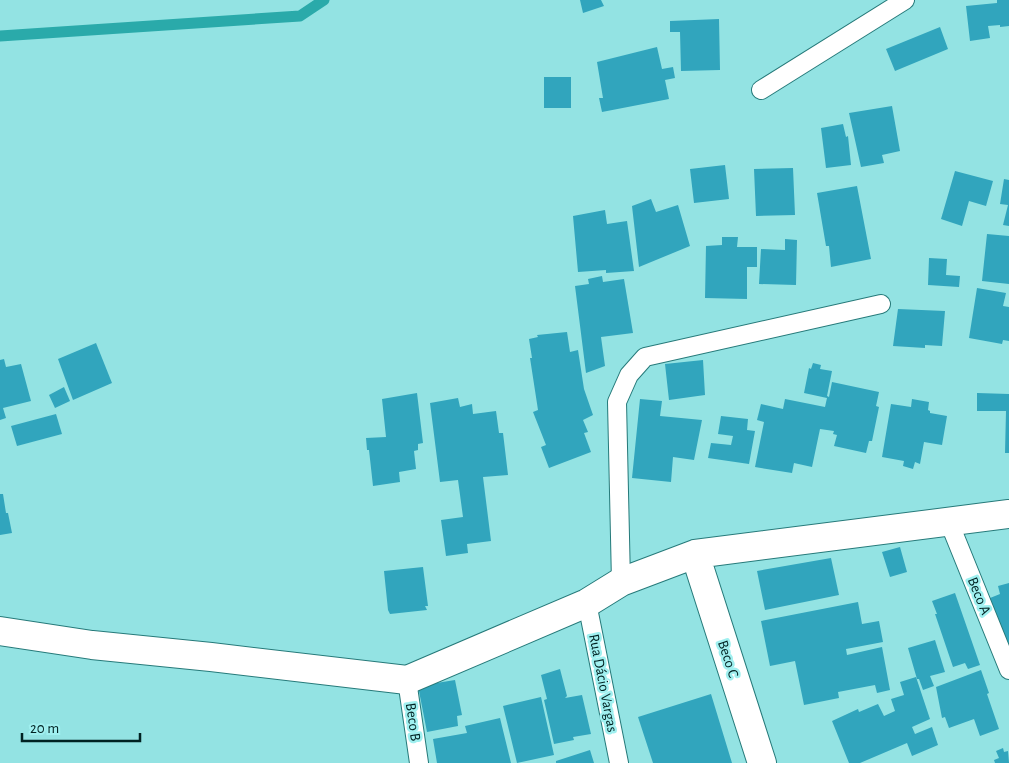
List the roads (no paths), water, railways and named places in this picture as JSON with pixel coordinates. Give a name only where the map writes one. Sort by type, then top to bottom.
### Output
[{"type":"street","points":[[0,631],[92,645],[210,656],[406,680],[588,603],[620,582],[695,554],[1009,514]]},
{"type":"street","name":"Beco C","points":[[695,554],[762,763]]},
{"type":"lane","points":[[761,90],[905,0]]},
{"type":"lane","points":[[620,582],[617,402],[629,376],[645,357],[881,304]]},
{"type":"lane","name":"Beco A","points":[[949,522],[1009,670]]},
{"type":"lane","name":"Rua Dácio Vargas","points":[[588,603],[620,763]]},
{"type":"lane","name":"Beco B","points":[[406,680],[419,763]]},
{"type":"waterway","points":[[0,36],[300,16],[324,0]]}]
